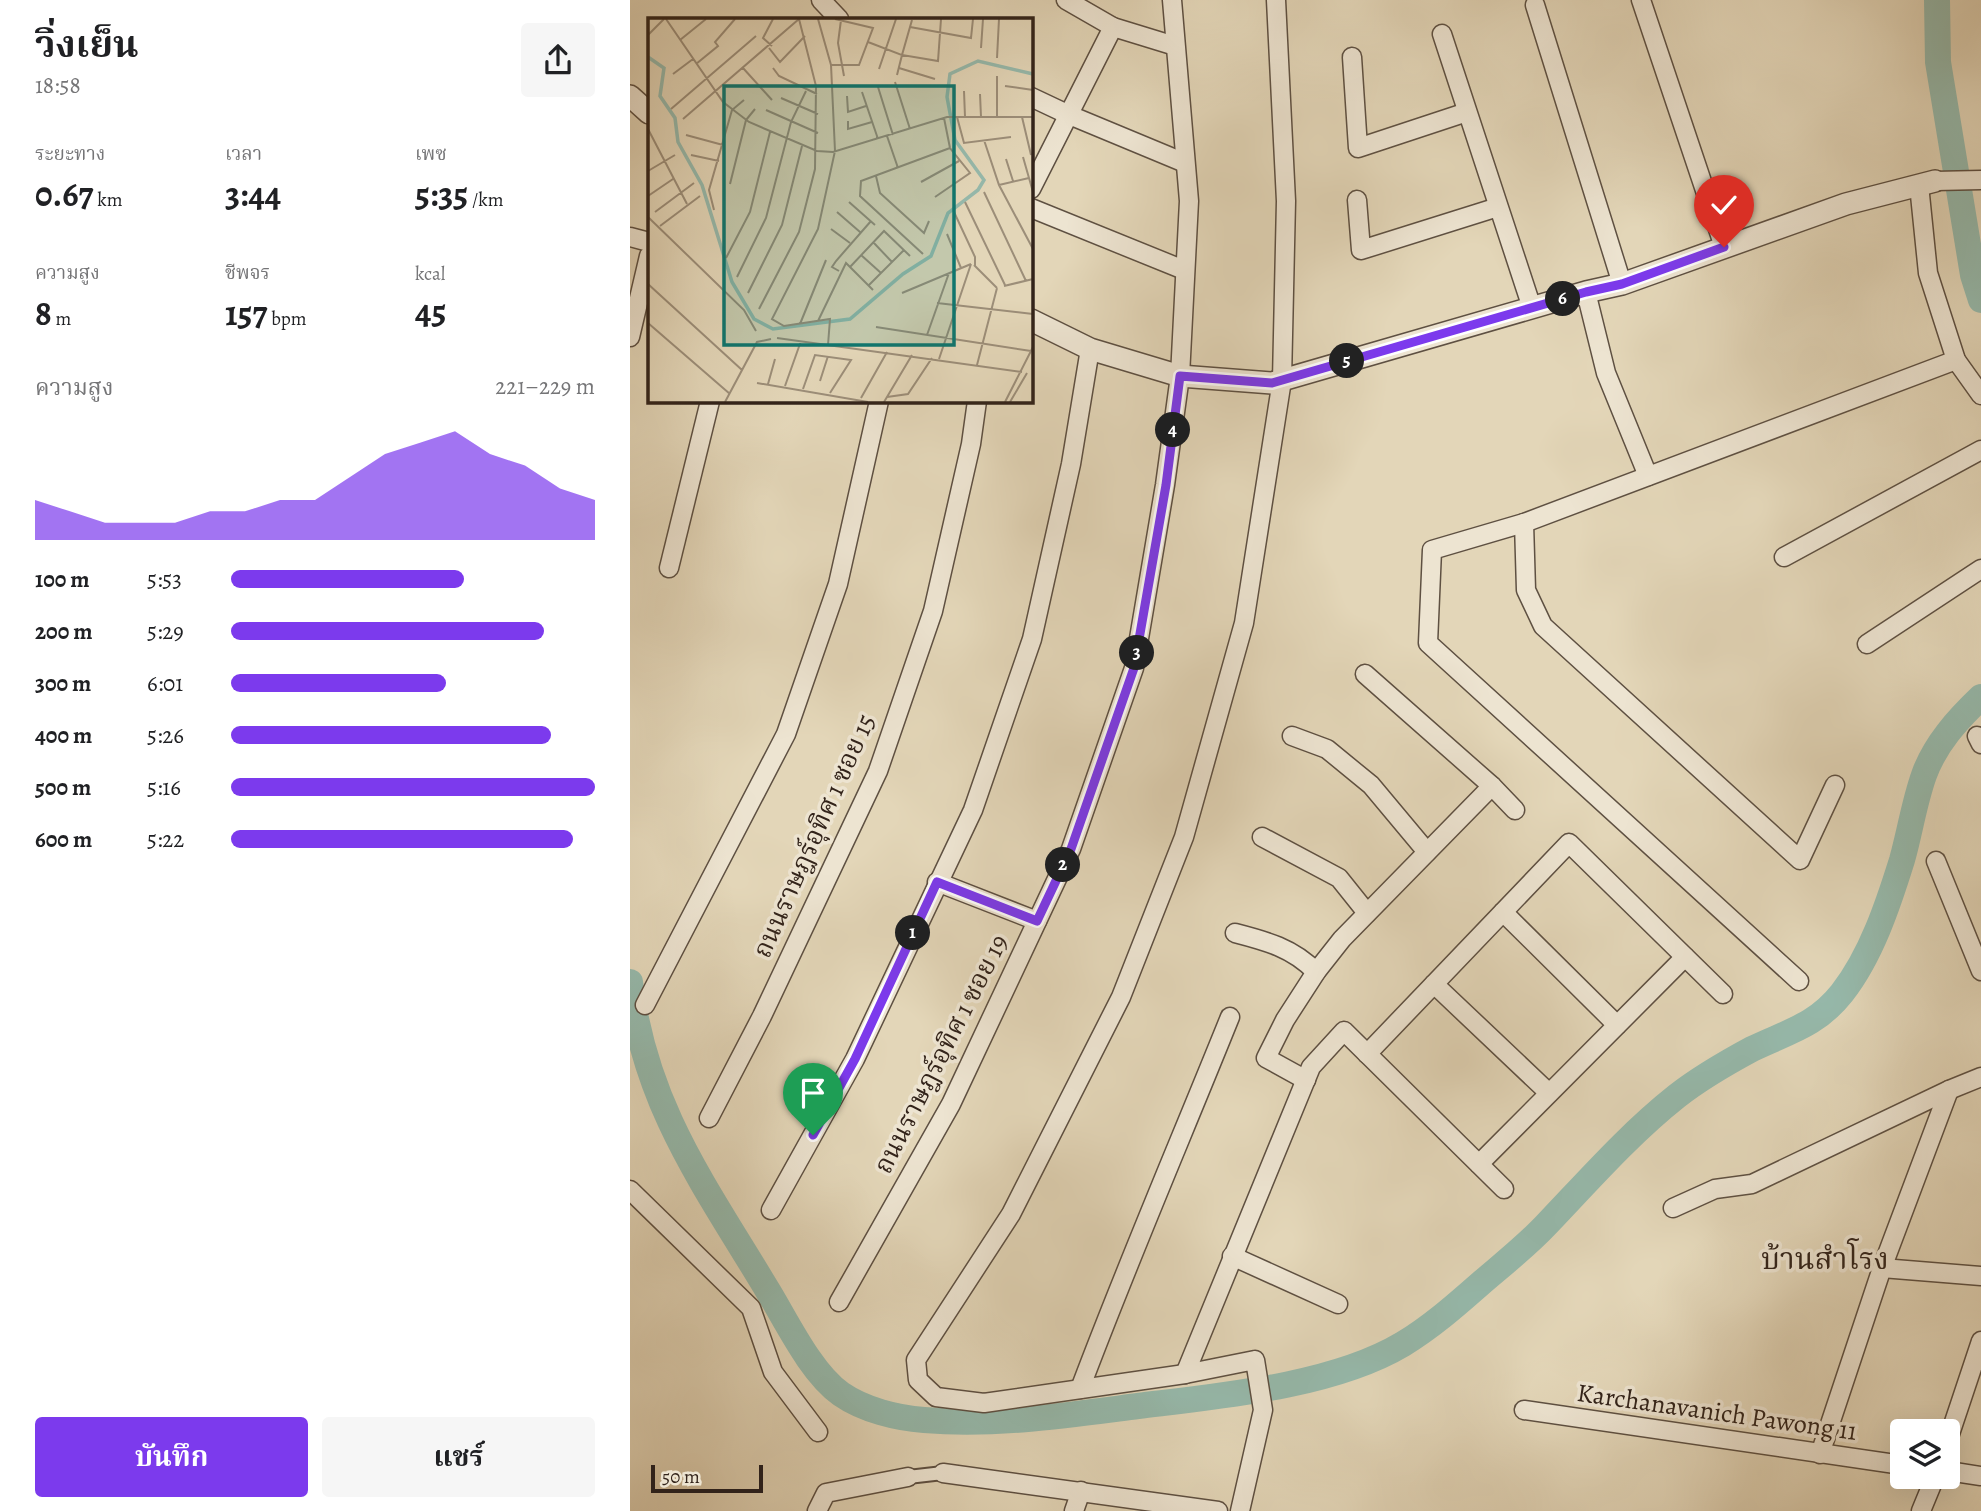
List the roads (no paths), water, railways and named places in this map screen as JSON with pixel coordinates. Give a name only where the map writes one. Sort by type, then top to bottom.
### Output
[{"type":"street","points":[[821,0],[838,18]]},
{"type":"street","points":[[1066,0],[1113,27],[1175,46]]},
{"type":"street","name":"ถนนราษฎร์อุทิศ 1 ซอย 19","points":[[839,1302],[951,1104],[1071,849],[1134,668],[1166,485],[1180,376],[1189,201],[1172,0]]},
{"type":"street","points":[[1240,1511],[1262,1410],[1255,1360],[1185,1374],[984,1404],[936,1397],[918,1380],[916,1360],[1011,1214],[1121,997],[1184,836],[1244,623],[1282,380],[1286,201],[1276,0]]},
{"type":"street","points":[[1640,0],[1724,247]]},
{"type":"street","points":[[1535,5],[1622,284]]},
{"type":"street","points":[[1032,187],[1113,27]]},
{"type":"street","points":[[1442,34],[1532,308]]},
{"type":"street","points":[[1352,57],[1358,148],[1466,112]]},
{"type":"street","points":[[1032,97],[1185,163]]},
{"type":"street","points":[[1032,320],[1090,349],[1180,376],[1272,383],[1586,292],[1622,284],[1846,204],[1927,183],[1981,180]]},
{"type":"street","points":[[1927,183],[1928,273],[1956,360],[1981,395]]},
{"type":"street","points":[[1357,200],[1361,250],[1498,207]]},
{"type":"street","points":[[1032,208],[1184,270]]},
{"type":"street","points":[[630,237],[648,242]]},
{"type":"street","points":[[630,337],[648,260]]},
{"type":"street","points":[[1586,292],[1606,373],[1648,476]]},
{"type":"street","points":[[771,1210],[855,1059],[973,810],[1032,639],[1071,464],[1090,349]]},
{"type":"street","points":[[1799,981],[1427,643],[1432,551],[1524,523],[1956,360]]},
{"type":"street","points":[[669,568],[710,402]]},
{"type":"street","points":[[645,1005],[786,734],[838,584],[879,402]]},
{"type":"street","name":"ถนนราษฎร์อุทิศ 1 ซอย 15","points":[[709,1118],[762,1016],[877,771],[933,611],[971,444],[977,402]]},
{"type":"street","points":[[1784,557],[1981,450]]},
{"type":"street","points":[[1524,523],[1525,590],[1544,625],[1800,860],[1835,785]]},
{"type":"street","points":[[1867,644],[1981,569]]},
{"type":"street","points":[[1365,674],[1492,786],[1515,810]]},
{"type":"street","points":[[1292,736],[1327,749],[1371,785],[1427,852]]},
{"type":"street","points":[[1306,1080],[1266,1058],[1285,1020],[1316,972],[1342,939],[1492,786]]},
{"type":"street","points":[[1262,837],[1339,878],[1367,913]]},
{"type":"street","points":[[1367,1054],[1569,843],[1723,994]]},
{"type":"street","points":[[1936,862],[1981,971]]},
{"type":"street","points":[[937,882],[1037,921]]},
{"type":"street","points":[[1503,912],[1617,1025]]},
{"type":"street","points":[[1235,933],[1274,943],[1304,959],[1316,972]]},
{"type":"street","points":[[1479,1164],[1685,957]]},
{"type":"street","points":[[1434,984],[1549,1093]]},
{"type":"street","points":[[1080,1390],[1122,1278],[1230,1017]]},
{"type":"street","points":[[1185,1374],[1311,1067],[1344,1031],[1504,1189]]},
{"type":"street","points":[[1673,1208],[1715,1189],[1752,1184],[1981,1077]]},
{"type":"street","points":[[1820,1454],[1882,1268],[1949,1090]]},
{"type":"street","points":[[630,1189],[751,1308],[774,1371],[818,1432]]},
{"type":"street","points":[[1232,1256],[1338,1304]]},
{"type":"street","points":[[1882,1268],[1981,1276]]},
{"type":"street","points":[[1955,1419],[1981,1341]]},
{"type":"street","name":"Karchanavanich Pawong 11","points":[[1524,1410],[1890,1463]]},
{"type":"street","points":[[817,1511],[826,1493],[943,1473],[1218,1511]]},
{"type":"street","points":[[1960,1473],[1981,1476]]},
{"type":"street","points":[[1921,1511],[1930,1489]]},
{"type":"street","points":[[1074,1511],[1081,1491]]},
{"type":"waterway","points":[[1937,0],[1938,62],[1973,275],[1981,300]]},
{"type":"waterway","points":[[630,982],[649,1068],[681,1144],[800,1346],[830,1385],[850,1400],[870,1409],[903,1417],[978,1422],[1059,1416],[1275,1387],[1344,1370],[1403,1344],[1452,1308],[1530,1241],[1625,1142],[1677,1096],[1752,1049],[1811,1021],[1832,1004],[1862,963],[1878,930],[1902,860],[1917,796],[1934,753],[1948,733],[1981,697]]},
{"type":"district","name":"บ้านสำโรง","points":[[1825,1259]]}]
